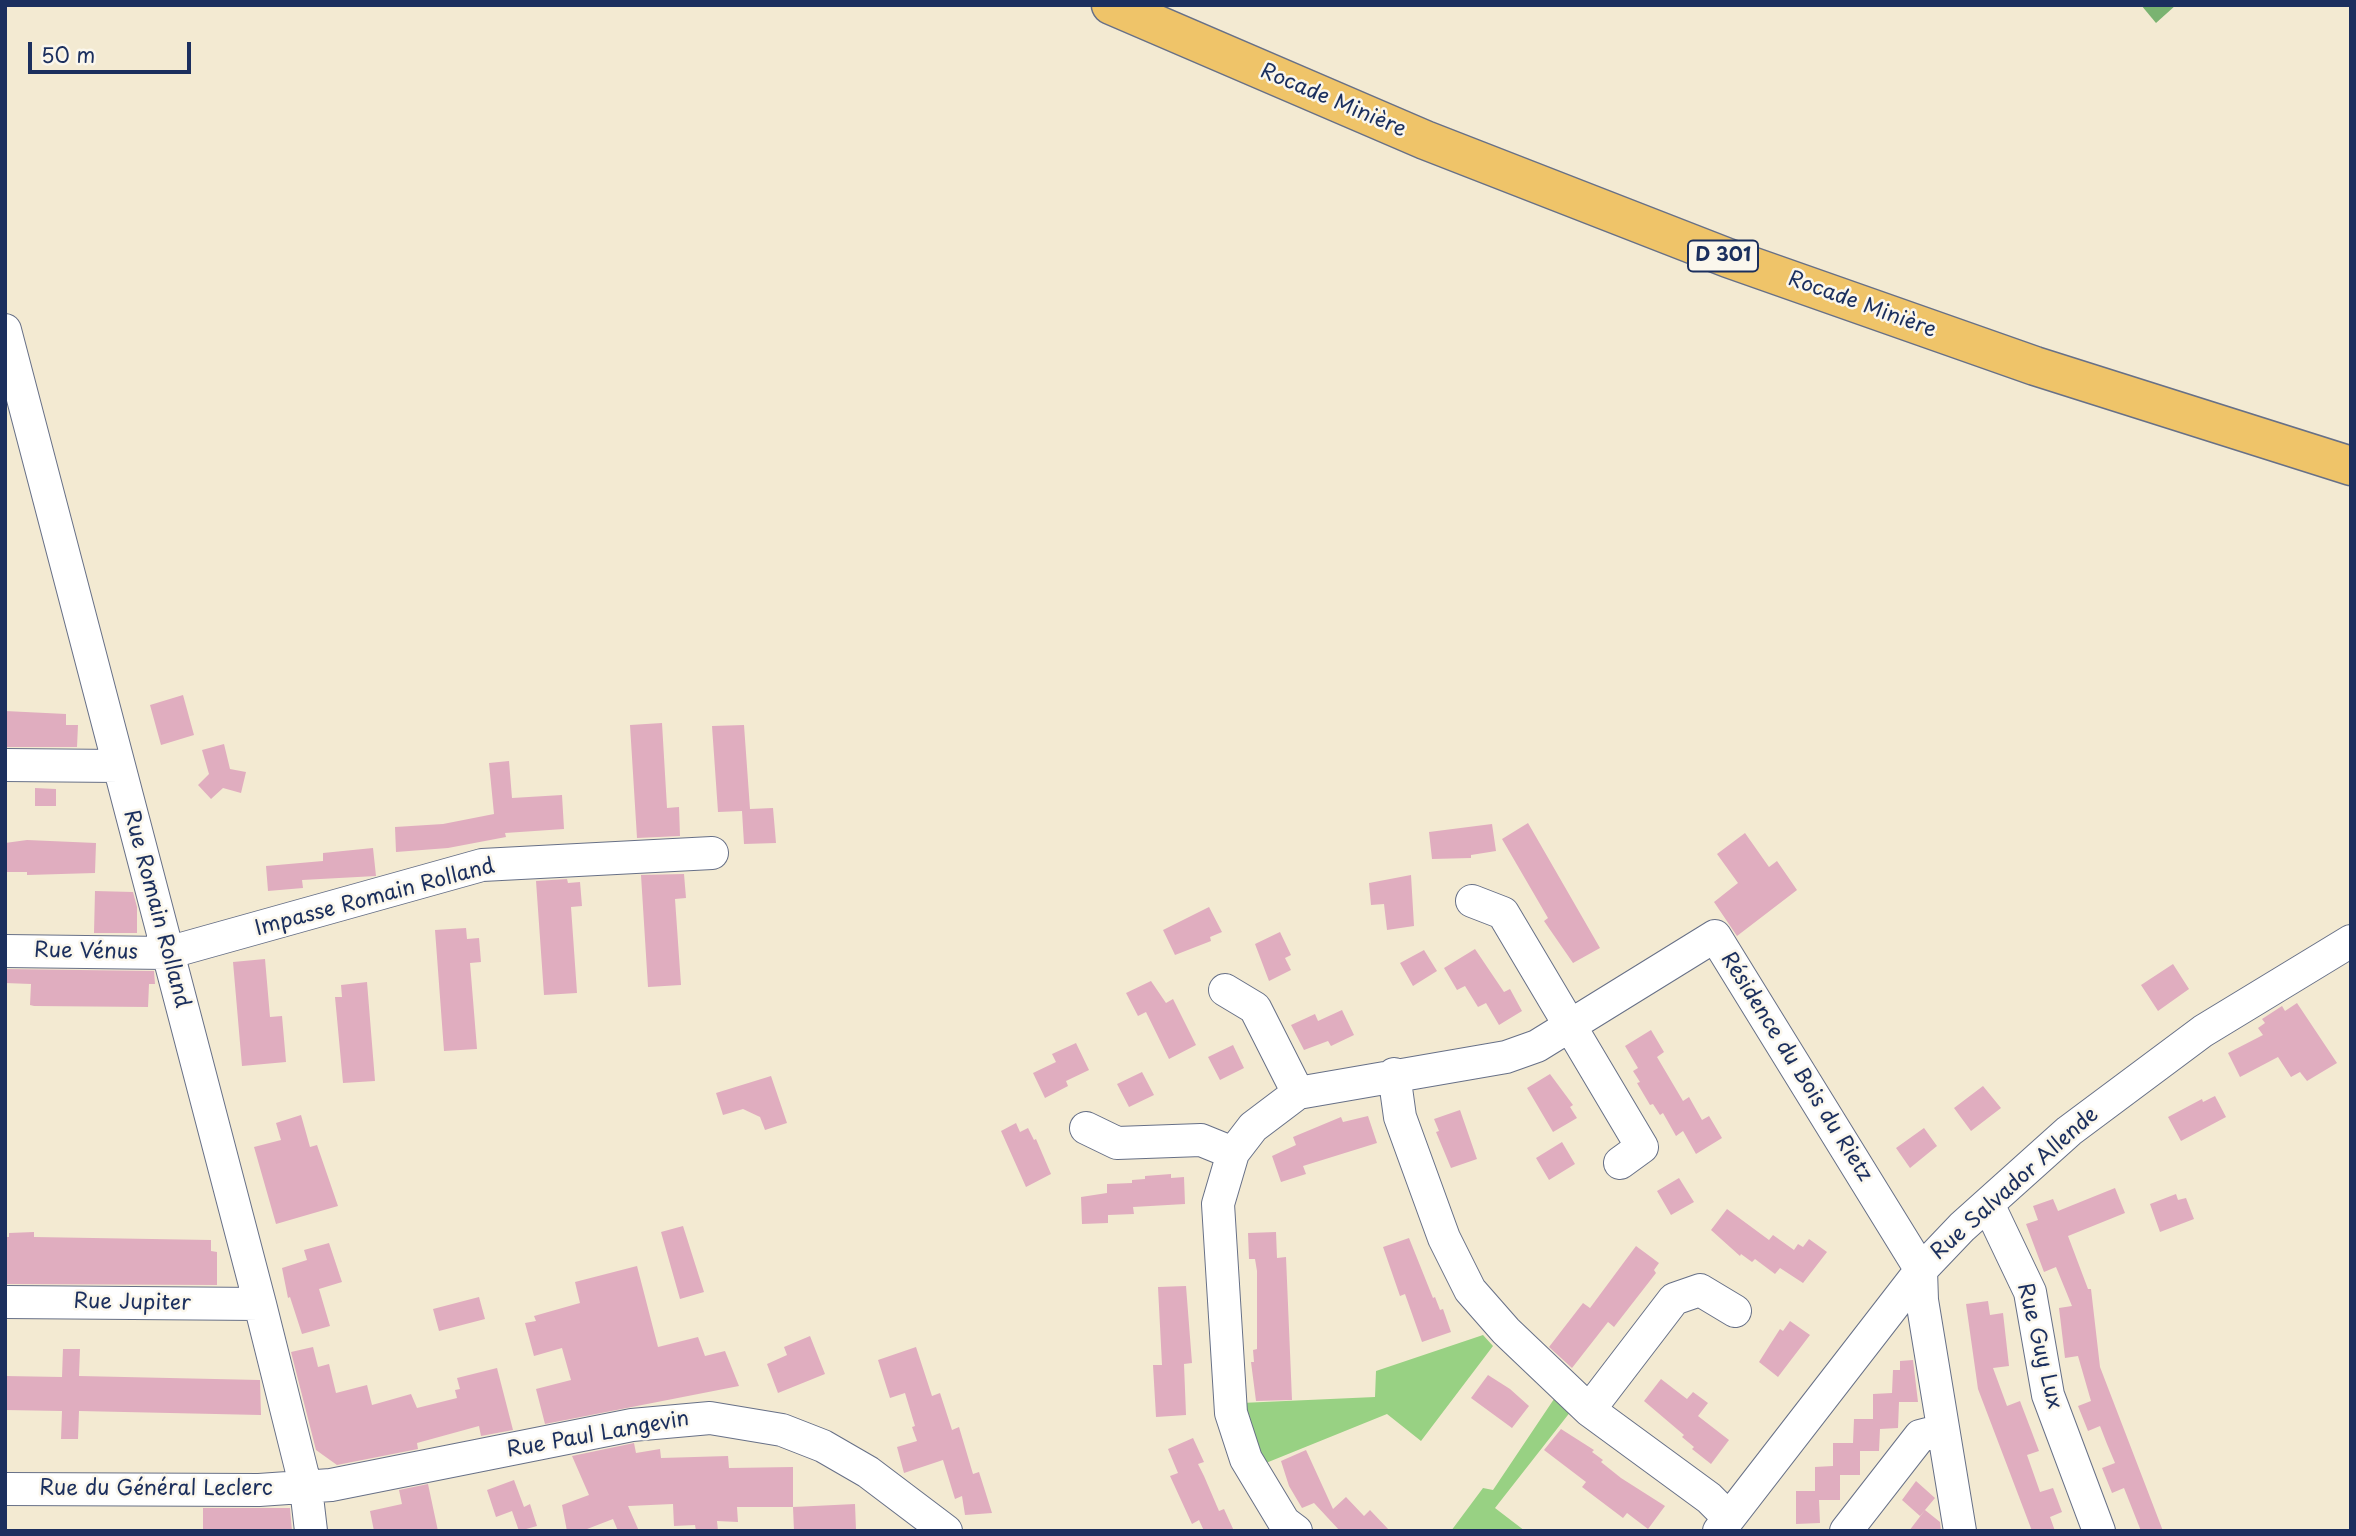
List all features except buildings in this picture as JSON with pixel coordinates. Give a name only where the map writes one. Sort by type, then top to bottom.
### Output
[{"type":"highway","name":"Rocade Minière","points":[[1111,5],[1425,140],[1728,258],[2035,366],[2351,467]]},
{"type":"highway","name":"Rocade Minière","points":[[1164,5],[1433,121],[1777,253],[2037,345],[2351,444]]},
{"type":"street","name":"Rue Romain Rolland","points":[[5,330],[260,1304],[306,1488],[311,1531]]},
{"type":"street","points":[[5,765],[119,766]]},
{"type":"street","name":"Impasse Romain Rolland","points":[[167,953],[482,865],[712,853]]},
{"type":"street","points":[[1472,901],[1503,913],[1572,1025],[1642,1147],[1620,1163]]},
{"type":"street","name":"Résidence du Bois du Rietz","points":[[1296,1531],[1284,1522],[1246,1459],[1231,1413],[1218,1204],[1233,1153],[1253,1127],[1298,1093],[1394,1074],[1506,1058],[1537,1046],[1715,936],[1921,1270]]},
{"type":"street","name":"Rue Salvador Allende","points":[[1724,1524],[1921,1270],[1988,1204],[2069,1131],[2203,1031],[2351,941]]},
{"type":"street","name":"Rue Vénus","points":[[5,951],[167,953]]},
{"type":"street","points":[[1225,990],[1255,1008],[1298,1093]]},
{"type":"street","points":[[1394,1074],[1400,1117],[1444,1238],[1470,1290],[1506,1331],[1589,1410],[1709,1498],[1724,1524]]},
{"type":"street","points":[[1087,1128],[1117,1143],[1201,1140],[1233,1153]]},
{"type":"street","name":"Rue Guy Lux","points":[[1988,1204],[2030,1292],[2048,1395],[2099,1531]]},
{"type":"street","points":[[1921,1270],[1922,1300],[1960,1531]]},
{"type":"street","points":[[1589,1410],[1674,1299],[1700,1290],[1735,1311]]},
{"type":"street","name":"Rue Jupiter","points":[[5,1302],[260,1304]]},
{"type":"street","name":"Rue Paul Langevin","points":[[306,1488],[632,1425],[710,1418],[782,1430],[822,1446],[868,1472],[946,1531]]},
{"type":"street","points":[[1846,1531],[1920,1436],[1943,1430]]},
{"type":"street","name":"Rue du Général Leclerc","points":[[5,1489],[306,1488]]},
{"type":"green space","points":[[2141,5],[2176,5],[2156,23]]},
{"type":"green space","points":[[1483,1335],[1493,1346],[1421,1441],[1387,1414],[1256,1467],[1241,1403],[1375,1397],[1376,1371]]},
{"type":"green space","points":[[1554,1399],[1571,1411],[1495,1508],[1525,1531],[1451,1531],[1483,1488],[1493,1490]]}]
